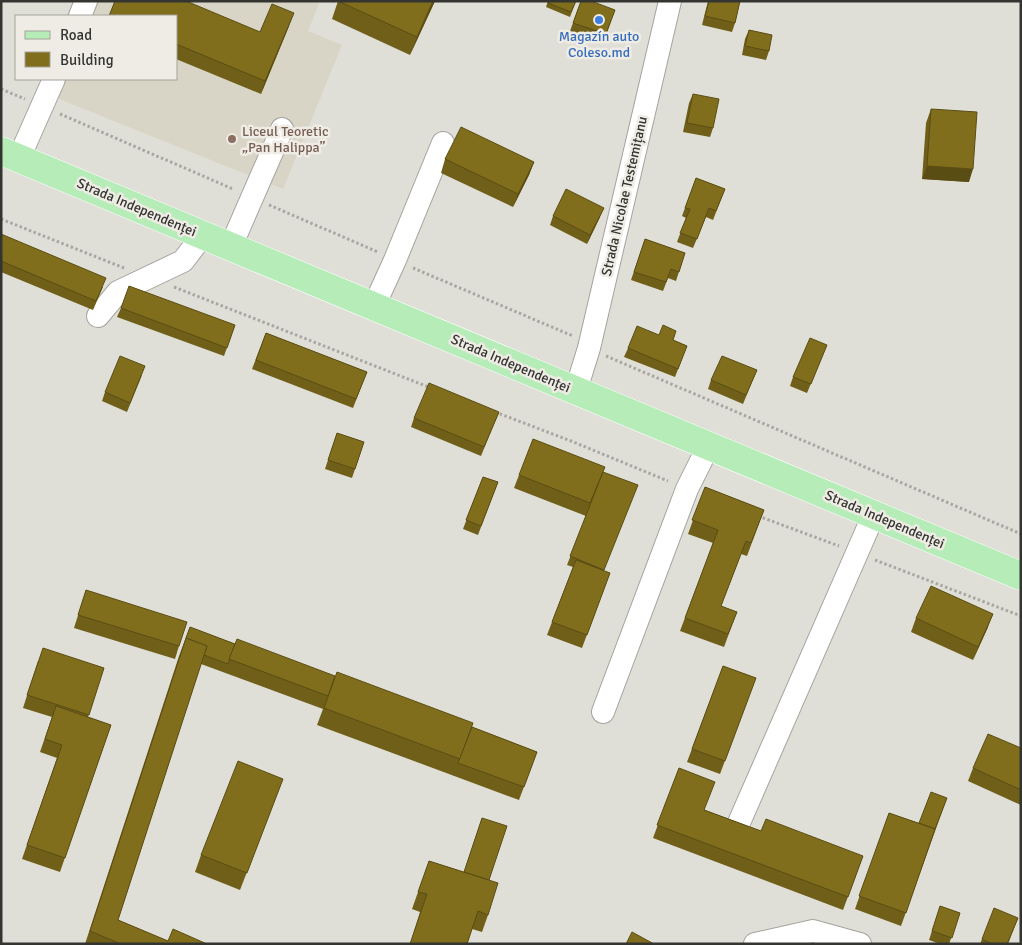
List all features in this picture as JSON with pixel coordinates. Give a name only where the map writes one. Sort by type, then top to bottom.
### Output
[{"type":"main road","name":"Strada Independenței","points":[[10,154],[1021,576]]},
{"type":"street","points":[[80,15],[86,1]]},
{"type":"street","name":"Strada Nicolae Testemițanu","points":[[576,390],[589,348],[670,1]]},
{"type":"street","points":[[10,154],[43,107],[54,80]]},
{"type":"street","points":[[231,246],[282,129]]},
{"type":"street","points":[[374,306],[443,143]]},
{"type":"street","points":[[98,316],[118,292],[183,261],[203,235]]},
{"type":"street","points":[[603,712],[686,489],[709,445]]},
{"type":"street","points":[[738,824],[874,514]]},
{"type":"street","points":[[755,944],[813,932],[860,944]]},
{"type":"path","points":[[1,89],[580,339],[589,348],[1021,534]]},
{"type":"path","points":[[1,219],[434,389]]},
{"type":"path","points":[[488,410],[571,441],[686,489]]},
{"type":"path","points":[[758,516],[1021,616]]},
{"type":"shaded area","name":"Liceul Teoretic „Pan Halippa”","points":[[73,1],[320,1],[308,31],[342,45],[283,189],[37,90],[42,80],[178,80],[178,15],[67,15]]},
{"type":"building","points":[[115,1],[186,1],[260,32],[272,4],[294,13],[265,81],[178,45],[178,15],[109,15]]},
{"type":"building","points":[[338,1],[433,1],[417,37]]},
{"type":"building","points":[[548,1],[576,1],[571,12],[548,3]]},
{"type":"building","points":[[581,1],[591,1],[615,10],[606,34],[573,23]]},
{"type":"building","points":[[709,1],[740,1],[735,23],[705,16]]},
{"type":"building","points":[[749,30],[772,35],[769,51],[745,46]]},
{"type":"building","points":[[693,94],[719,99],[713,128],[687,123]]},
{"type":"building","points":[[931,109],[977,112],[973,169],[927,166]]},
{"type":"building","points":[[461,127],[534,162],[518,194],[445,159]]},
{"type":"building","points":[[696,178],[725,189],[716,211],[709,208],[697,239],[680,233],[690,209],[685,208]]},
{"type":"building","points":[[566,189],[604,208],[590,235],[553,216]]},
{"type":"building","points":[[1,234],[106,278],[96,301],[1,261]]},
{"type":"building","points":[[645,239],[685,253],[679,272],[671,269],[666,282],[634,272]]},
{"type":"building","points":[[129,286],[235,325],[227,348],[121,308]]},
{"type":"building","points":[[663,325],[676,331],[673,340],[687,346],[678,369],[628,348],[637,326],[659,335]]},
{"type":"building","points":[[266,333],[367,372],[356,399],[256,360]]},
{"type":"building","points":[[810,338],[827,345],[811,384],[793,377]]},
{"type":"building","points":[[120,356],[145,366],[130,403],[105,392]]},
{"type":"building","points":[[722,356],[757,370],[746,395],[711,380]]},
{"type":"building","points":[[429,383],[499,412],[484,447],[414,418]]},
{"type":"building","points":[[337,433],[364,442],[355,469],[328,460]]},
{"type":"building","points":[[533,439],[605,467],[590,503],[519,475]]},
{"type":"building","points":[[603,472],[638,485],[604,570],[570,556]]},
{"type":"building","points":[[483,477],[498,482],[481,526],[466,520]]},
{"type":"building","points":[[705,487],[764,510],[751,543],[746,541],[721,606],[737,612],[728,634],[685,618],[718,530],[692,520]]},
{"type":"building","points":[[576,560],[610,573],[587,635],[552,622]]},
{"type":"building","points":[[931,586],[993,614],[978,647],[916,618]]},
{"type":"building","points":[[86,590],[187,622],[179,646],[78,615]]},
{"type":"building","points":[[190,627],[235,644],[228,664],[204,655],[207,646],[186,638]]},
{"type":"building","points":[[186,638],[207,646],[118,920],[168,941],[173,929],[207,944],[121,944],[90,931]]},
{"type":"building","points":[[237,639],[335,676],[328,696],[229,659]]},
{"type":"building","points":[[43,648],[104,668],[89,715],[27,695]]},
{"type":"building","points":[[723,666],[756,678],[725,761],[692,749]]},
{"type":"building","points":[[337,672],[473,723],[460,759],[324,708]]},
{"type":"building","points":[[56,706],[111,725],[65,858],[27,845],[62,745],[45,739]]},
{"type":"building","points":[[472,727],[537,752],[524,787],[458,763]]},
{"type":"building","points":[[988,734],[1021,748],[1021,790],[973,768]]},
{"type":"building","points":[[238,761],[283,779],[247,873],[201,855]]},
{"type":"building","points":[[679,768],[715,782],[704,810],[761,831],[766,819],[863,856],[848,897],[657,825]]},
{"type":"building","points":[[931,792],[947,798],[935,829],[919,823]]},
{"type":"building","points":[[889,813],[935,829],[906,913],[859,896]]},
{"type":"building","points":[[482,818],[507,826],[489,880],[464,872]]},
{"type":"building","points":[[429,861],[498,883],[488,915],[478,911],[467,944],[410,944],[427,894],[418,892]]},
{"type":"building","points":[[940,906],[960,913],[952,938],[932,931]]},
{"type":"building","points":[[994,908],[1018,918],[1007,944],[992,944],[982,939]]},
{"type":"building","points":[[632,932],[654,944],[626,944]]},
{"type":"place","name":"Magazín auto Coleso.md","points":[[599,20]]},
{"type":"place","name":"Liceul Teoretic „Pan Halippa”","points":[[232,139]]}]
